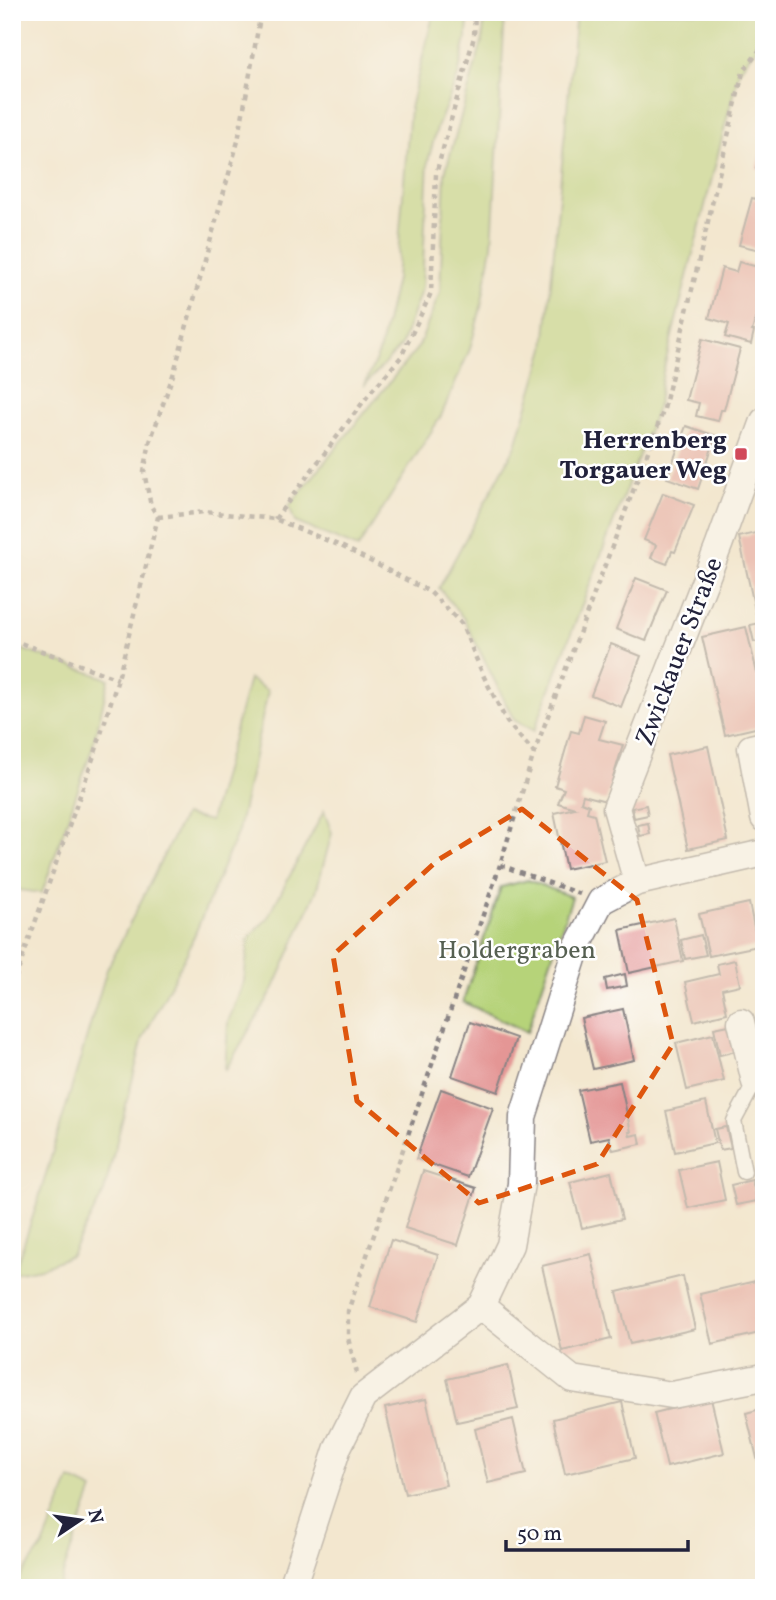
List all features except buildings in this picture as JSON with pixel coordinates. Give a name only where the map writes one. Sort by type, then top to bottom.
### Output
[{"type":"street","name":"Zwickauer Straße","points":[[637,882],[616,808],[719,545],[764,421]]},
{"type":"street","points":[[764,745],[751,748],[764,818]]},
{"type":"street","points":[[292,1588],[338,1447],[363,1397],[481,1307],[510,1245],[521,1184],[523,1117],[576,949],[601,901],[637,882],[764,853]]},
{"type":"street","points":[[741,1022],[759,1081]]},
{"type":"street","points":[[481,1307],[572,1378],[672,1395],[764,1377]]},
{"type":"lane","points":[[744,1172],[734,1121],[759,1081]]},
{"type":"path","points":[[12,988],[96,750],[118,678],[158,517],[151,506],[144,472],[150,442],[174,372],[238,141],[261,12]]},
{"type":"path","points":[[275,519],[370,393],[401,357],[431,293],[436,174],[474,37],[475,12]]},
{"type":"path","points":[[363,1397],[348,1338],[348,1311],[500,865],[534,753],[664,410],[743,72],[764,44]]},
{"type":"path","points":[[158,517],[204,512],[275,519],[343,547],[430,592],[461,623],[507,722],[534,753]]},
{"type":"path","points":[[12,640],[118,678]]},
{"type":"path","points":[[500,865],[601,901]]},
{"type":"highlighted area","points":[[522,809],[637,900],[673,1044],[597,1164],[479,1203],[357,1101],[333,955],[438,860]]},
{"type":"green space","points":[[434,12],[469,12],[458,76],[437,128],[428,161],[422,288],[401,346],[364,386],[379,353],[396,279],[410,108]]},
{"type":"green space","points":[[484,12],[505,12],[492,246],[481,307],[470,349],[441,416],[358,548],[295,522],[289,506],[419,346],[440,292],[445,173],[483,38]]},
{"type":"green space","points":[[576,12],[764,12],[764,37],[739,71],[663,372],[657,408],[534,731],[514,720],[464,619],[439,588],[516,445],[545,348]]},
{"type":"green space","points":[[12,646],[109,679],[92,749],[42,893],[12,889]]},
{"type":"green space","points":[[249,679],[268,691],[238,831],[187,953],[143,1038],[104,1192],[71,1255],[41,1268],[14,1273],[107,969],[184,815],[210,821]]},
{"type":"green space","points":[[324,811],[332,833],[316,892],[274,988],[225,1071],[228,1022],[244,981],[249,937],[267,919]]},
{"type":"green space","name":"Holdergraben","points":[[528,880],[572,897],[527,1032],[463,1002],[501,887]]},
{"type":"green space","points":[[70,1479],[93,1490],[59,1588],[12,1588],[43,1546]]},
{"type":"place","name":"Herrenberg Torgauer Weg","points":[[741,454]]}]
